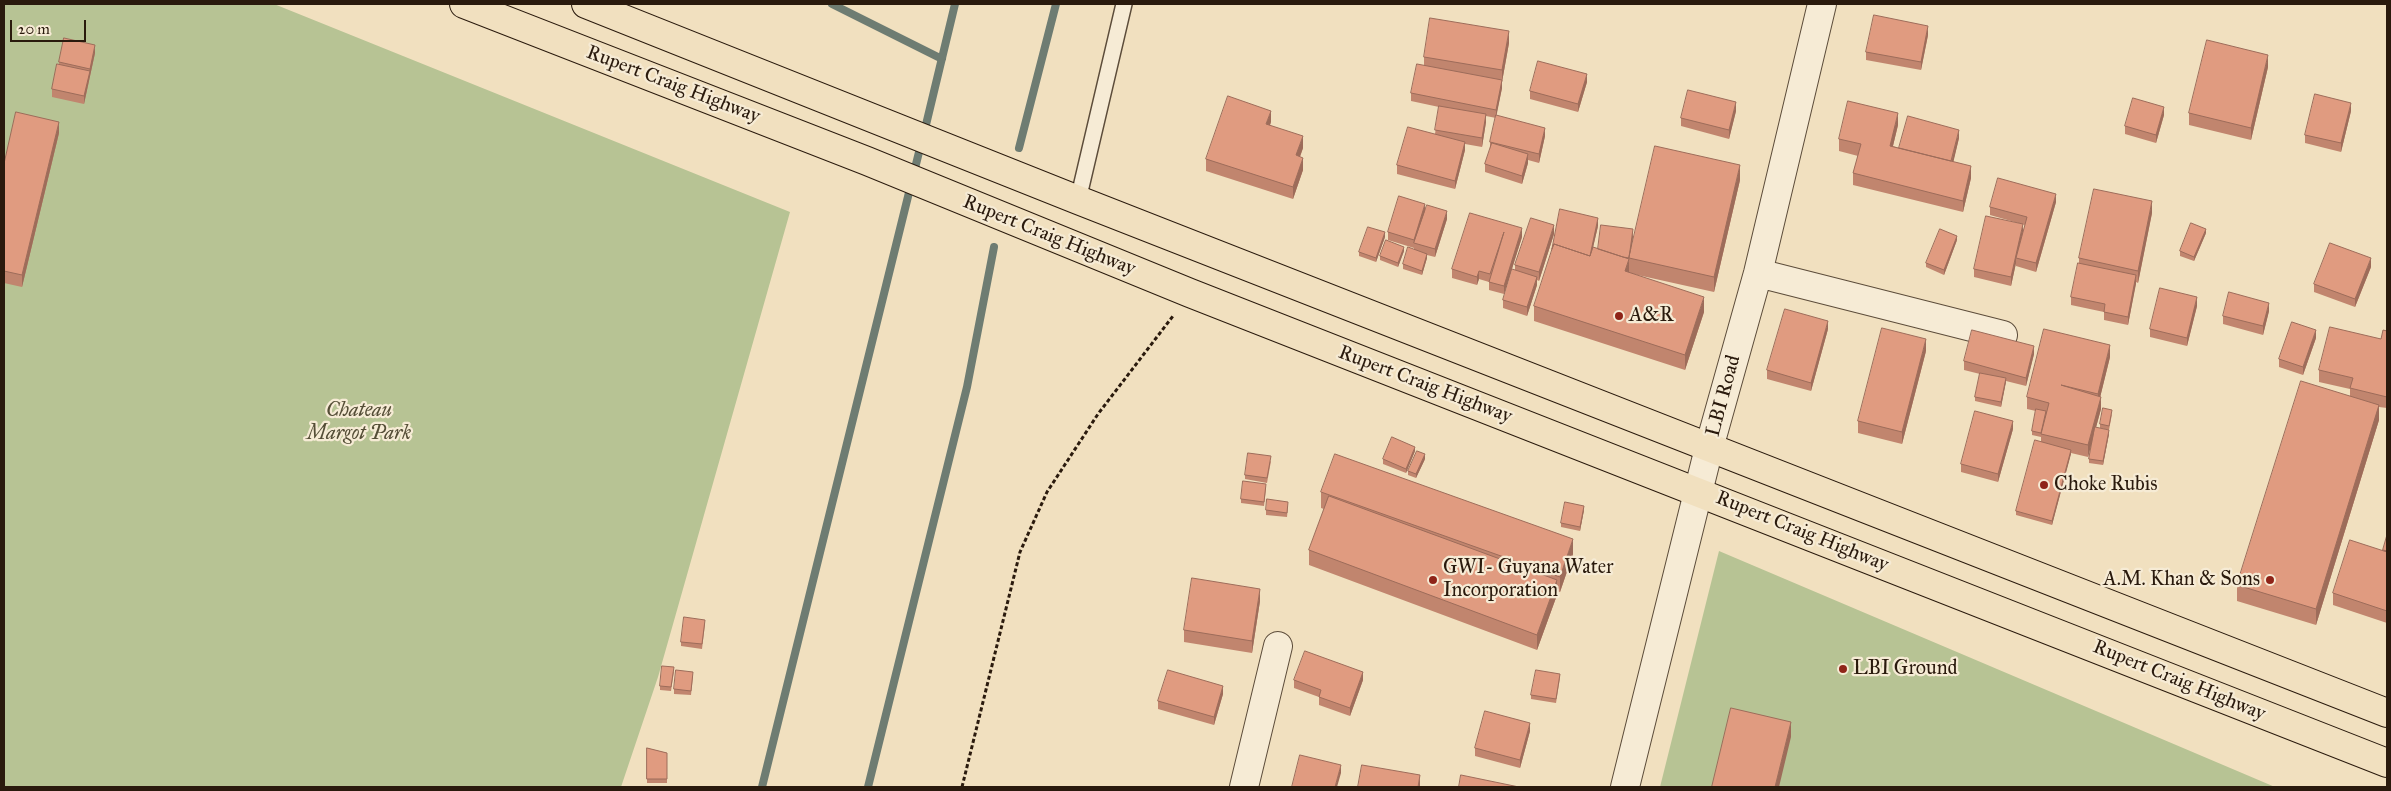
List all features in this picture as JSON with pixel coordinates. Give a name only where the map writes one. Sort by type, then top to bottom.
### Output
[{"type":"main road","name":"Rupert Craig Highway","points":[[464,4],[867,161],[1190,293],[2387,763]]},
{"type":"main road","name":"Rupert Craig Highway","points":[[586,4],[1078,200],[2387,713]]},
{"type":"street","name":"LBI Road","points":[[1625,787],[1709,448],[1758,272],[1822,4]]},
{"type":"street","points":[[1758,272],[2003,335]]},
{"type":"street","points":[[1244,787],[1278,646]]},
{"type":"lane","points":[[1078,200],[1124,4]]},
{"type":"path","points":[[962,787],[1020,552],[1047,492],[1098,414],[1190,293]]},
{"type":"green space","name":"Chateau Margot Park","points":[[4,4],[274,4],[790,212],[658,677],[621,787],[4,787]]},
{"type":"green space","name":"LBI Ground","points":[[1719,551],[2275,787],[1660,787]]},
{"type":"building","points":[[1874,15],[1928,26],[1921,62],[1866,52]]},
{"type":"building","points":[[1430,18],[1509,31],[1502,70],[1424,57]]},
{"type":"building","points":[[64,38],[95,45],[90,69],[59,62]]},
{"type":"building","points":[[2207,40],[2268,55],[2251,128],[2189,113]]},
{"type":"building","points":[[1538,61],[1587,74],[1578,104],[1530,91]]},
{"type":"building","points":[[57,64],[90,71],[84,96],[52,89]]},
{"type":"building","points":[[1417,64],[1502,80],[1496,110],[1411,93]]},
{"type":"building","points":[[1688,90],[1736,102],[1729,130],[1681,118]]},
{"type":"building","points":[[2315,94],[2351,103],[2341,143],[2305,135]]},
{"type":"building","points":[[1228,96],[1271,111],[1266,124],[1303,136],[1296,155],[1303,158],[1293,187],[1206,159]]},
{"type":"building","points":[[2133,98],[2164,107],[2156,135],[2125,126]]},
{"type":"building","points":[[1848,101],[1898,113],[1890,146],[1971,166],[1963,201],[1853,173],[1861,144],[1839,139]]},
{"type":"building","points":[[1439,106],[1486,114],[1482,138],[1435,130]]},
{"type":"building","points":[[16,112],[59,122],[22,275],[4,271],[4,164]]},
{"type":"building","points":[[1496,115],[1545,128],[1539,154],[1490,142]]},
{"type":"building","points":[[1908,116],[1959,130],[1951,161],[1899,148]]},
{"type":"building","points":[[1408,127],[1465,142],[1455,181],[1397,165]]},
{"type":"building","points":[[1492,143],[1528,154],[1522,176],[1485,164]]},
{"type":"building","points":[[1655,146],[1740,165],[1714,277],[1629,258]]},
{"type":"building","points":[[1998,178],[2056,194],[2036,263],[2016,258],[2027,217],[1990,207]]},
{"type":"building","points":[[2094,189],[2152,201],[2138,271],[2079,258]]},
{"type":"building","points":[[1399,196],[1425,204],[1414,240],[1388,232]]},
{"type":"building","points":[[1427,205],[1447,211],[1435,249],[1414,243]]},
{"type":"building","points":[[1560,209],[1598,218],[1590,256],[1554,244],[1552,249]]},
{"type":"building","points":[[1470,213],[1522,228],[1504,286],[1489,282],[1504,232],[1490,274],[1479,271],[1477,277],[1452,269]]},
{"type":"building","points":[[1986,216],[2023,224],[2011,277],[1974,269]]},
{"type":"building","points":[[1531,218],[1554,225],[1539,272],[1515,265]]},
{"type":"building","points":[[2191,223],[2206,229],[2194,257],[2180,251]]},
{"type":"building","points":[[1601,225],[1633,229],[1629,258],[1598,249]]},
{"type":"building","points":[[1368,227],[1385,232],[1376,258],[1359,252]]},
{"type":"building","points":[[1940,229],[1957,236],[1944,270],[1926,263]]},
{"type":"building","points":[[1386,240],[1404,247],[1398,263],[1380,256]]},
{"type":"building","points":[[2330,243],[2371,258],[2355,299],[2314,284]]},
{"type":"building","name":"A&R","points":[[1554,244],[1590,256],[1593,247],[1629,259],[1625,271],[1704,297],[1685,355],[1534,306]]},
{"type":"building","points":[[1408,247],[1427,254],[1422,271],[1403,264]]},
{"type":"building","points":[[2078,263],[2136,275],[2128,317],[2104,312],[2105,304],[2071,297]]},
{"type":"building","points":[[1512,269],[1537,277],[1527,307],[1503,300]]},
{"type":"building","points":[[2160,288],[2197,297],[2187,338],[2150,329]]},
{"type":"building","points":[[2229,292],[2269,303],[2263,326],[2223,316]]},
{"type":"building","points":[[1785,309],[1828,321],[1811,383],[1767,370]]},
{"type":"building","points":[[2292,322],[2316,330],[2303,367],[2279,359]]},
{"type":"building","points":[[2330,327],[2381,339],[2383,330],[2387,331],[2387,397],[2350,388],[2353,378],[2319,370]]},
{"type":"building","points":[[1882,328],[1926,339],[1902,432],[1858,421]]},
{"type":"building","points":[[2044,329],[2110,345],[2098,394],[2061,385],[2101,397],[2088,445],[2041,434],[2049,403],[2027,397]]},
{"type":"building","points":[[1972,330],[2034,346],[2026,378],[1964,361]]},
{"type":"building","points":[[1980,373],[2006,378],[2001,402],[1975,397]]},
{"type":"building","points":[[2301,381],[2379,405],[2316,609],[2237,585]]},
{"type":"building","points":[[2103,408],[2112,410],[2109,426],[2100,424]]},
{"type":"building","points":[[2036,409],[2046,411],[2041,433],[2032,431]]},
{"type":"building","points":[[1975,411],[2013,421],[1998,474],[1961,464]]},
{"type":"building","points":[[2095,427],[2109,430],[2103,461],[2089,459]]},
{"type":"building","points":[[1392,437],[1415,447],[1406,469],[1383,459]]},
{"type":"building","name":"Choke Rubis","points":[[2035,440],[2071,450],[2052,521],[2016,511]]},
{"type":"building","points":[[1417,451],[1425,454],[1416,474],[1408,471]]},
{"type":"building","points":[[1248,453],[1271,456],[1267,478],[1245,475]]},
{"type":"building","points":[[1335,454],[1573,539],[1560,577],[1321,492]]},
{"type":"building","points":[[1243,481],[1266,484],[1264,502],[1241,499]]},
{"type":"building","name":"GWI- Guyana Water Incorporation","points":[[1329,496],[1557,580],[1537,635],[1309,550]]},
{"type":"building","points":[[1267,499],[1288,502],[1287,513],[1266,510]]},
{"type":"building","points":[[1565,502],[1584,506],[1580,527],[1561,523]]},
{"type":"building","points":[[2387,535],[2387,551],[2383,550]]},
{"type":"building","points":[[2350,540],[2387,552],[2387,611],[2333,593]]},
{"type":"building","points":[[1192,578],[1260,589],[1252,641],[1184,630]]},
{"type":"building","points":[[684,617],[705,620],[702,644],[681,642]]},
{"type":"building","points":[[1305,651],[1363,672],[1350,708],[1319,697],[1321,690],[1294,680]]},
{"type":"building","points":[[662,666],[674,667],[671,687],[660,686]]},
{"type":"building","points":[[676,670],[693,672],[691,691],[674,689]]},
{"type":"building","points":[[1168,670],[1223,686],[1214,717],[1158,701]]},
{"type":"building","points":[[1536,670],[1560,674],[1556,699],[1531,695]]},
{"type":"building","points":[[1731,708],[1791,722],[1775,787],[1712,787]]},
{"type":"building","points":[[1485,711],[1530,723],[1520,760],[1475,748]]},
{"type":"building","points":[[647,748],[667,753],[667,779],[647,779]]},
{"type":"building","points":[[1300,755],[1341,765],[1335,787],[1292,787]]},
{"type":"building","points":[[1362,765],[1420,775],[1418,787],[1358,787]]},
{"type":"building","points":[[1461,775],[1519,787],[1459,787]]},
{"type":"waterway","points":[[832,4],[942,59]]},
{"type":"waterway","points":[[924,133],[955,4]]},
{"type":"waterway","points":[[1019,148],[1056,4]]},
{"type":"waterway","points":[[762,787],[921,144]]},
{"type":"waterway","points":[[868,787],[967,387],[994,247]]},
{"type":"place","name":"A&R","points":[[1619,316]]},
{"type":"place","name":"Choke Rubis","points":[[2044,485]]},
{"type":"place","name":"GWI- Guyana Water Incorporation","points":[[1433,580]]},
{"type":"place","name":"A.M. Khan & Sons","points":[[2270,580]]},
{"type":"place","name":"LBI Ground","points":[[1843,669]]}]
